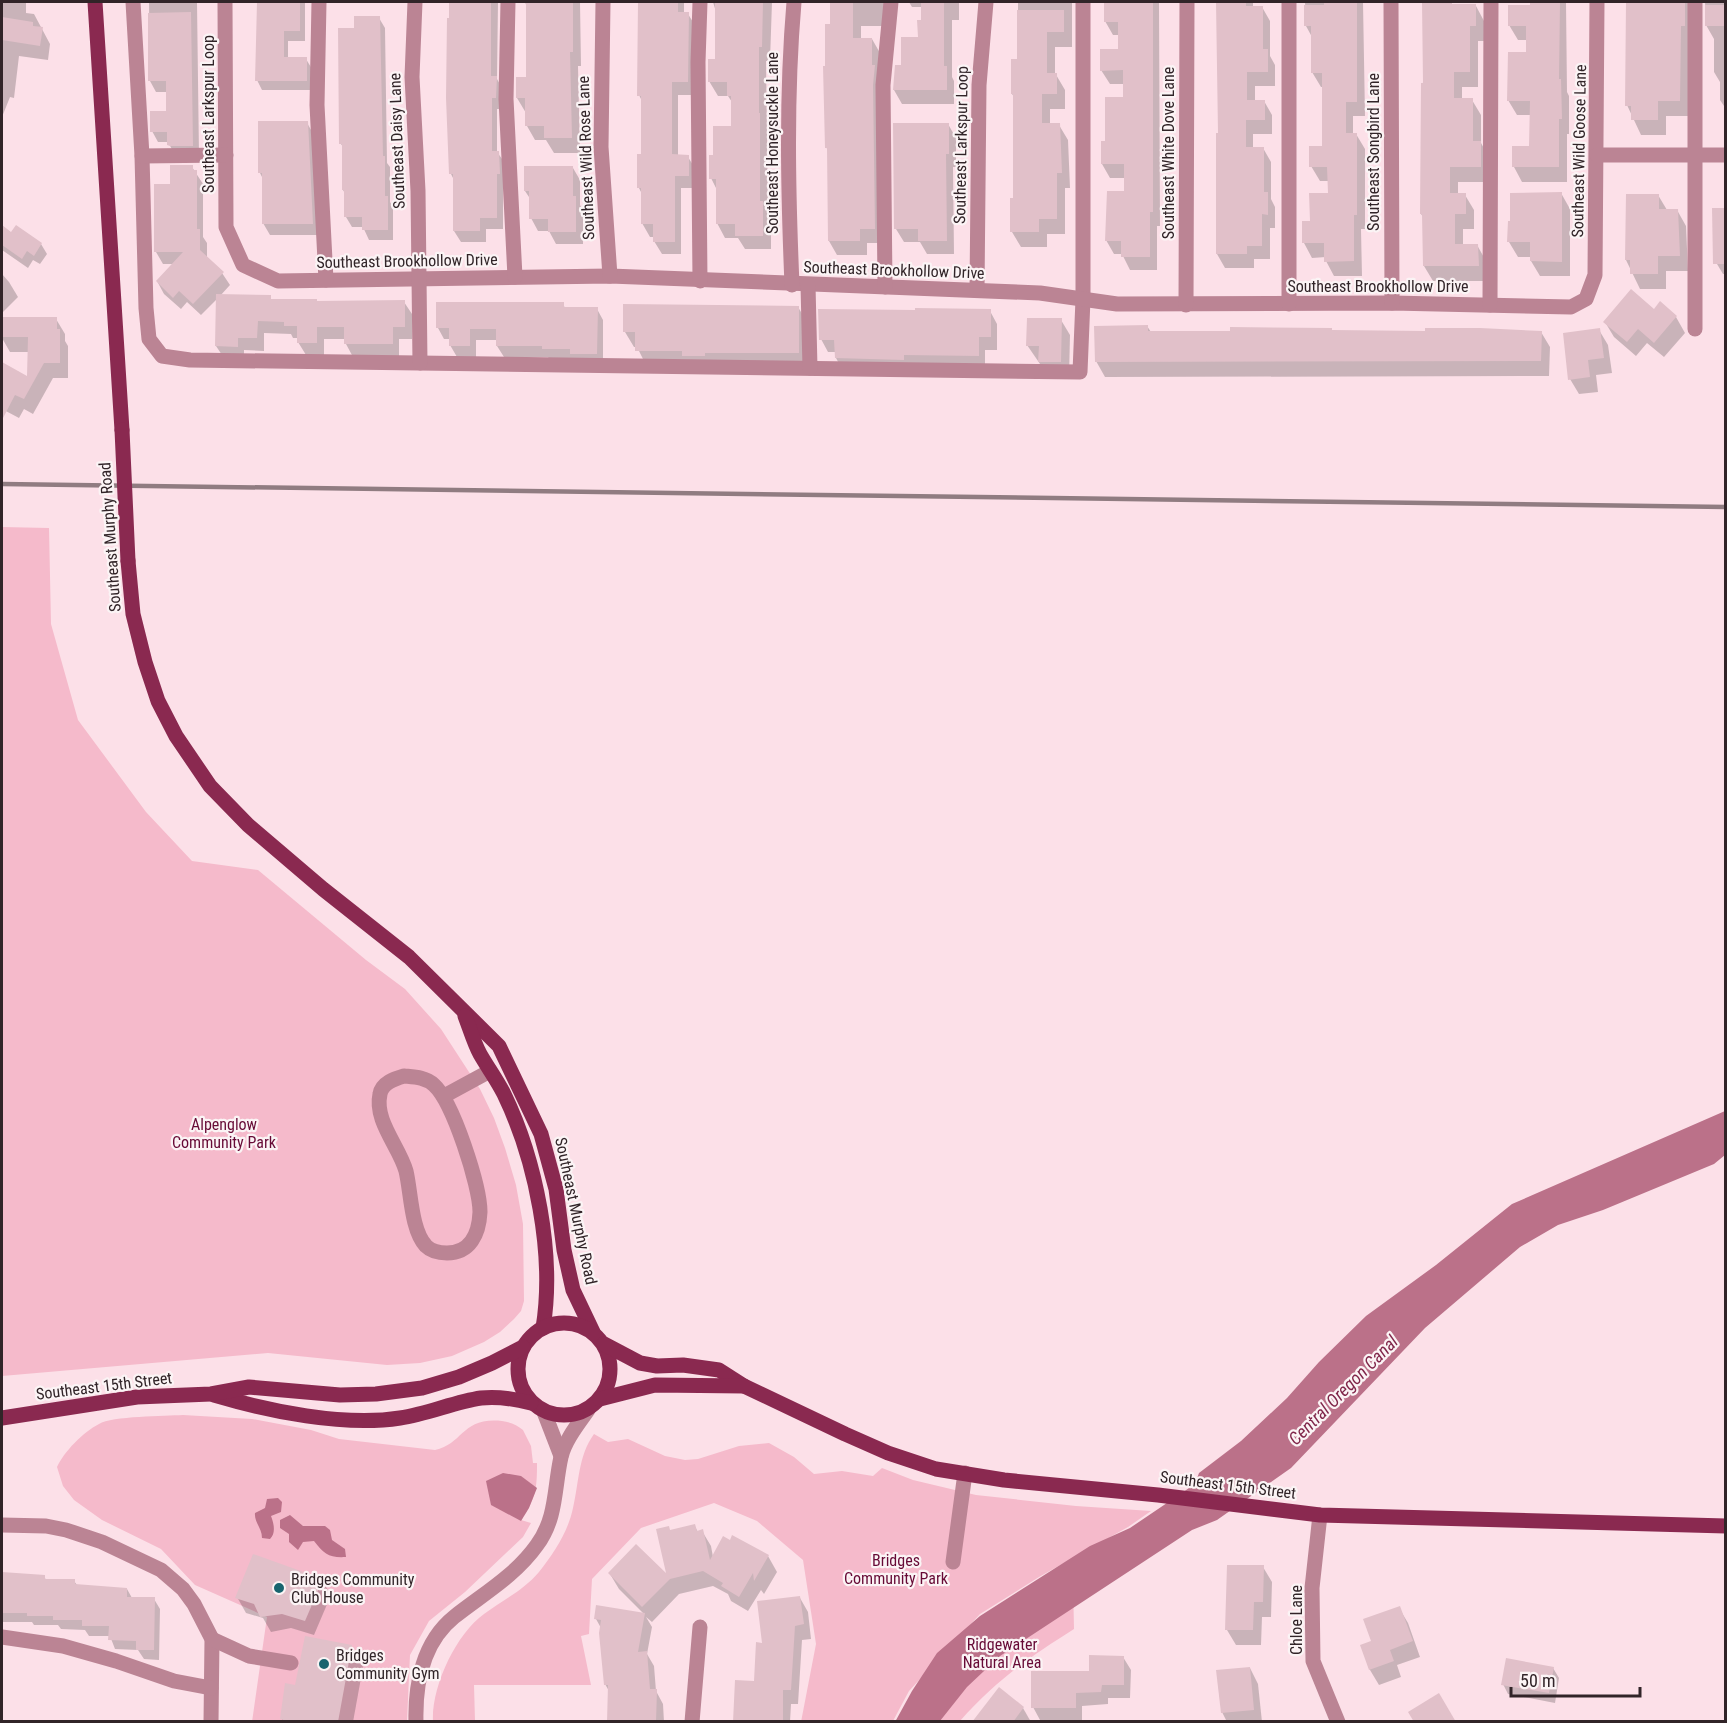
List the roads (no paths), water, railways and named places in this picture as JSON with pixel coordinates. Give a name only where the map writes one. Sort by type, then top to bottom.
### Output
[{"type":"main road","name":"Southeast Murphy Road","points":[[94,2],[122,430],[128,561],[133,614],[158,701],[176,736],[210,786],[248,825],[323,889],[409,957],[498,1046],[541,1134],[556,1189],[564,1250],[573,1290],[593,1332]]},
{"type":"main road","name":"Southeast Murphy Road","points":[[463,1010],[479,1052],[504,1094],[522,1141],[537,1196],[546,1252],[548,1299],[543,1328]]},
{"type":"main road","points":[[555,1323],[581,1326],[593,1332],[604,1344],[610,1358],[611,1372],[608,1387],[594,1404],[574,1415],[558,1416],[538,1407],[522,1390],[518,1376],[518,1361],[532,1336],[555,1323]]},
{"type":"main road","name":"Southeast 15th Street","points":[[604,1344],[640,1363],[657,1366],[683,1365],[719,1370],[744,1386],[888,1453],[936,1468],[1001,1479],[1320,1515],[1725,1526]]},
{"type":"main road","name":"Southeast 15th Street","points":[[2,1418],[137,1397],[211,1394],[249,1387],[340,1395],[376,1394],[422,1388],[459,1377],[524,1347]]},
{"type":"main road","name":"Southeast 15th Street","points":[[594,1404],[655,1385],[744,1386]]},
{"type":"main road","name":"Southeast 15th Street","points":[[211,1394],[249,1405],[360,1421],[399,1419],[480,1398],[494,1397],[538,1407]]},
{"type":"street","points":[[133,2],[142,156],[146,308],[149,339],[162,356],[190,360],[1080,372],[1083,299],[1083,2]]},
{"type":"street","name":"Southeast Larkspur Loop","points":[[225,2],[226,227]]},
{"type":"street","points":[[319,2],[317,105],[326,280]]},
{"type":"street","name":"Southeast Daisy Lane","points":[[415,2],[412,77],[418,191],[420,363]]},
{"type":"street","points":[[508,2],[506,99],[514,278]]},
{"type":"street","name":"Southeast Wild Rose Lane","points":[[603,2],[601,147],[610,276]]},
{"type":"street","points":[[700,2],[698,62],[700,281]]},
{"type":"street","name":"Southeast Honeysuckle Lane","points":[[792,285],[788,166],[789,65],[794,2]]},
{"type":"street","points":[[885,287],[883,85],[891,2]]},
{"type":"street","name":"Southeast Larkspur Loop","points":[[977,290],[979,85],[986,2]]},
{"type":"street","name":"Southeast White Dove Lane","points":[[1186,2],[1186,305]]},
{"type":"street","points":[[1289,2],[1289,304]]},
{"type":"street","name":"Southeast Songbird Lane","points":[[1391,2],[1392,303]]},
{"type":"street","points":[[1490,305],[1491,2]]},
{"type":"street","name":"Southeast Wild Goose Lane","points":[[1586,299],[1595,275],[1598,2]]},
{"type":"street","points":[[1695,2],[1695,329]]},
{"type":"street","points":[[142,156],[226,155]]},
{"type":"street","points":[[1597,155],[1725,155]]},
{"type":"street","name":"Southeast Brookhollow Drive","points":[[226,227],[243,265],[278,281],[610,276],[792,285],[1040,293],[1117,304],[1186,305],[1392,303],[1572,307],[1586,299]]},
{"type":"street","points":[[808,285],[810,368]]},
{"type":"street","points":[[444,1096],[490,1071]]},
{"type":"street","points":[[404,1076],[420,1077],[432,1083],[444,1096],[465,1150],[480,1211],[477,1230],[469,1246],[455,1253],[439,1253],[426,1246],[417,1228],[405,1170],[395,1143],[382,1120],[379,1104],[380,1091],[391,1080],[404,1076]]},
{"type":"street","points":[[416,1722],[416,1702],[422,1663],[435,1640],[452,1618],[510,1576],[538,1545],[546,1529],[557,1493],[561,1455],[575,1429],[594,1404]]},
{"type":"street","points":[[538,1407],[561,1455]]},
{"type":"street","points":[[953,1562],[965,1473]]},
{"type":"street","name":"Chloe Lane","points":[[1320,1515],[1312,1588],[1313,1660],[1338,1722]]},
{"type":"street","points":[[2,1525],[46,1526],[102,1542],[161,1570],[183,1590],[194,1604],[212,1639],[211,1722]]},
{"type":"street","points":[[692,1722],[700,1627]]},
{"type":"street","points":[[2,1637],[63,1646],[174,1681],[211,1688]]},
{"type":"street","points":[[212,1639],[249,1656],[291,1663]]},
{"type":"water","name":"Central Oregon Canal","points":[[1725,1111],[1725,1155],[1714,1164],[1603,1210],[1558,1225],[1520,1247],[1425,1328],[1291,1468],[1217,1520],[1192,1530],[1000,1656],[967,1687],[940,1721],[895,1722],[937,1653],[980,1616],[1090,1546],[1130,1528],[1195,1484],[1199,1473],[1241,1441],[1287,1398],[1319,1362],[1366,1316],[1436,1265],[1512,1204]]},
{"type":"water","points":[[503,1473],[521,1476],[537,1488],[521,1521],[491,1505],[486,1481]]},
{"type":"water","points":[[278,1498],[282,1502],[281,1512],[271,1516],[274,1525],[273,1534],[270,1539],[262,1538],[255,1513],[265,1508],[267,1499]]},
{"type":"water","points":[[290,1515],[303,1526],[325,1526],[330,1530],[332,1540],[345,1549],[346,1557],[327,1554],[314,1541],[303,1542],[298,1550],[289,1542],[289,1534],[280,1528],[280,1520]]},
{"type":"railway","points":[[2,484],[1726,507]]},
{"type":"place","name":"Bridges Community Club House","points":[[279,1588]]},
{"type":"place","name":"Bridges Community Gym","points":[[324,1664]]},
{"type":"park label","name":"Alpenglow Community Park","points":[[224,1133]]},
{"type":"park label","name":"Bridges Community Park","points":[[896,1569]]},
{"type":"park label","name":"Ridgewater Natural Area","points":[[1002,1653]]}]
